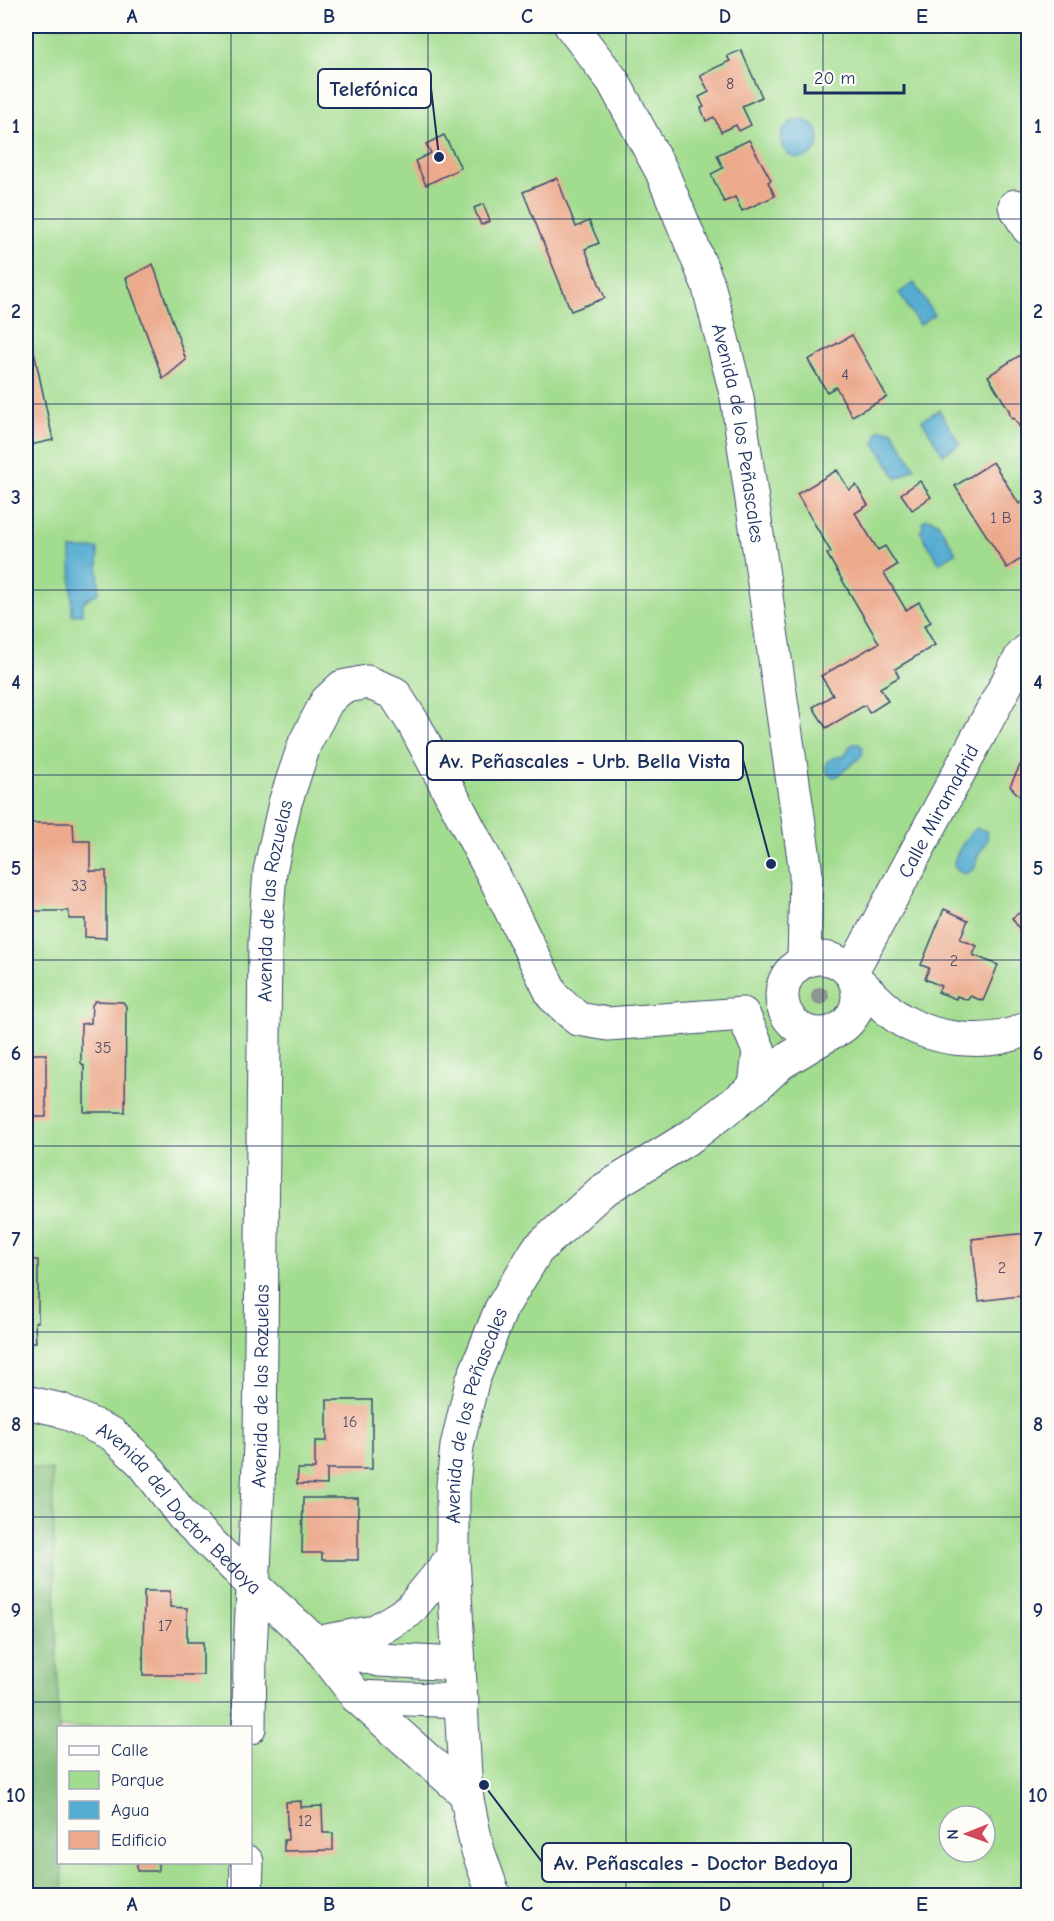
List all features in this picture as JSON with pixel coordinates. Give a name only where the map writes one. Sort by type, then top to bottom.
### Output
[{"type":"street","name":"Avenida de los Peñascales","points":[[571,26],[613,81],[662,172],[708,285],[736,397],[806,874],[804,961]]},
{"type":"street","name":"Calle Miramadrid","points":[[847,970],[1021,657],[1029,650]]},
{"type":"street","name":"Avenida de las Rozuelas","points":[[249,1726],[260,1444],[265,942],[270,870],[285,803],[305,743],[327,701],[342,687],[367,682],[394,693],[425,744],[553,996],[578,1019],[608,1024],[743,1014],[786,1014]]},
{"type":"street","name":"Avenida de los Peñascales","points":[[806,874],[847,970]]},
{"type":"street","points":[[781,1063],[786,1014],[782,993],[784,983],[788,974],[804,961],[814,958],[847,970],[902,1021],[940,1037],[979,1039],[1016,1035],[1029,1028]]},
{"type":"street","points":[[840,1026],[856,1009],[858,999],[847,970]]},
{"type":"street","points":[[743,1014],[759,1051],[755,1087]]},
{"type":"street","points":[[786,1014],[795,1025],[817,1035],[840,1026],[902,1021]]},
{"type":"street","name":"Avenida de los Peñascales","points":[[494,1896],[477,1848],[466,1794],[453,1557],[454,1475],[457,1446],[472,1382],[501,1309],[537,1250],[602,1191],[693,1135],[755,1087],[781,1063],[840,1026]]},
{"type":"street","name":"Avenida del Doctor Bedoya","points":[[26,1402],[61,1410],[112,1434],[144,1464],[182,1515],[316,1643],[357,1697],[466,1794]]},
{"type":"street","points":[[316,1643],[374,1632],[409,1611],[453,1557]]},
{"type":"street","name":"Avenida del Doctor Bedoya","points":[[316,1643],[379,1660],[459,1664]]},
{"type":"street","points":[[357,1697],[462,1701]]},
{"type":"street","points":[[246,1896],[247,1864]]},
{"type":"green space","points":[[26,26],[1028,26],[1028,1895],[26,1896]]},
{"type":"green space","points":[[26,1468],[52,1470],[59,1726],[57,1726],[57,1864],[62,1864],[63,1895],[26,1895]]},
{"type":"water","points":[[800,120],[813,126],[819,139],[813,152],[800,158],[787,152],[781,139],[787,126]]},
{"type":"water","points":[[914,283],[934,315],[919,325],[899,293]]},
{"type":"water","points":[[939,410],[960,444],[943,454],[922,420]]},
{"type":"water","points":[[882,429],[892,430],[915,468],[897,479],[874,441],[877,432]]},
{"type":"water","points":[[926,519],[937,521],[956,553],[939,563],[920,531],[923,529],[922,522]]},
{"type":"water","points":[[71,549],[98,549],[99,592],[83,602],[82,614],[72,615]]},
{"type":"water","points":[[853,744],[859,744],[863,748],[862,756],[837,776],[833,777],[828,774],[827,762],[833,758],[845,756]]},
{"type":"water","points":[[977,828],[986,831],[987,841],[978,855],[974,870],[965,874],[955,869],[954,861],[966,838]]},
{"type":"building","points":[[741,50],[762,97],[742,106],[751,125],[739,131],[736,125],[721,132],[714,117],[706,121],[701,108],[704,107],[699,97],[709,92],[700,75],[730,61],[727,56]]},
{"type":"building","points":[[444,135],[461,168],[426,185],[415,161],[431,153],[426,144]]},
{"type":"building","points":[[749,140],[771,180],[768,182],[775,196],[742,211],[735,197],[724,202],[711,174],[723,168],[717,155]]},
{"type":"building","points":[[557,178],[576,227],[589,221],[599,243],[585,249],[605,298],[571,311],[523,192]]},
{"type":"building","points":[[483,204],[490,221],[481,225],[474,208]]},
{"type":"building","points":[[153,264],[186,360],[163,379],[126,278]]},
{"type":"building","points":[[26,314],[53,440],[26,446]]},
{"type":"building","points":[[852,335],[887,397],[852,416],[836,387],[827,392],[808,360]]},
{"type":"building","points":[[1028,350],[1028,428],[1026,430],[1021,429],[1014,418],[1012,419],[988,376]]},
{"type":"building","points":[[993,462],[1019,504],[1022,502],[1028,511],[1026,514],[1028,554],[1007,568],[955,486]]},
{"type":"building","points":[[837,470],[849,490],[856,485],[868,505],[855,513],[878,550],[885,546],[897,565],[884,573],[906,610],[919,602],[931,622],[924,626],[935,645],[895,669],[899,677],[880,688],[888,701],[869,713],[865,705],[826,728],[813,707],[833,695],[821,676],[879,643],[827,554],[831,552],[797,494]]},
{"type":"building","points":[[920,481],[931,497],[912,510],[901,494]]},
{"type":"building","points":[[1028,749],[1028,802],[1027,804],[1010,786]]},
{"type":"building","points":[[31,823],[73,823],[74,841],[90,841],[90,871],[106,871],[106,938],[85,937],[85,919],[69,919],[69,911],[34,911],[34,919],[26,919],[26,841],[30,841]]},
{"type":"building","points":[[1028,907],[1028,942],[1012,918]]},
{"type":"building","points":[[944,909],[968,920],[960,939],[977,946],[973,955],[998,965],[983,1001],[970,996],[968,1000],[957,996],[956,999],[938,992],[941,986],[925,979],[929,968],[921,965]]},
{"type":"building","points":[[95,1001],[123,1002],[126,1006],[125,1112],[84,1112],[81,1024],[91,1023],[92,1005]]},
{"type":"building","points":[[26,1054],[46,1054],[46,1117],[29,1117],[28,1129],[26,1129]]},
{"type":"building","points":[[1028,1233],[1028,1295],[979,1301],[972,1239]]},
{"type":"building","points":[[26,1260],[38,1260],[38,1322],[35,1322],[36,1342],[32,1342],[32,1345],[26,1345]]},
{"type":"building","points":[[327,1400],[372,1400],[372,1469],[327,1469],[327,1485],[297,1484],[298,1469],[315,1469],[315,1441],[327,1441]]},
{"type":"building","points":[[303,1498],[358,1498],[358,1560],[322,1560],[322,1553],[302,1553]]},
{"type":"building","points":[[144,1591],[170,1591],[170,1607],[187,1608],[187,1642],[203,1642],[203,1675],[143,1675]]},
{"type":"building","points":[[301,1801],[301,1807],[322,1806],[323,1833],[333,1833],[333,1850],[284,1851],[284,1840],[288,1840],[286,1802]]},
{"type":"building","points":[[137,1864],[158,1864],[158,1871],[137,1871]]},
{"type":"building","points":[[322,1889],[322,1896],[301,1896],[301,1890]]},
{"type":"place","name":"Telefónica","points":[[439,157]]},
{"type":"place","name":"Av. Peñascales - Urb. Bella Vista","points":[[771,864]]},
{"type":"place","name":"Av. Peñascales - Doctor Bedoya","points":[[484,1785]]}]
